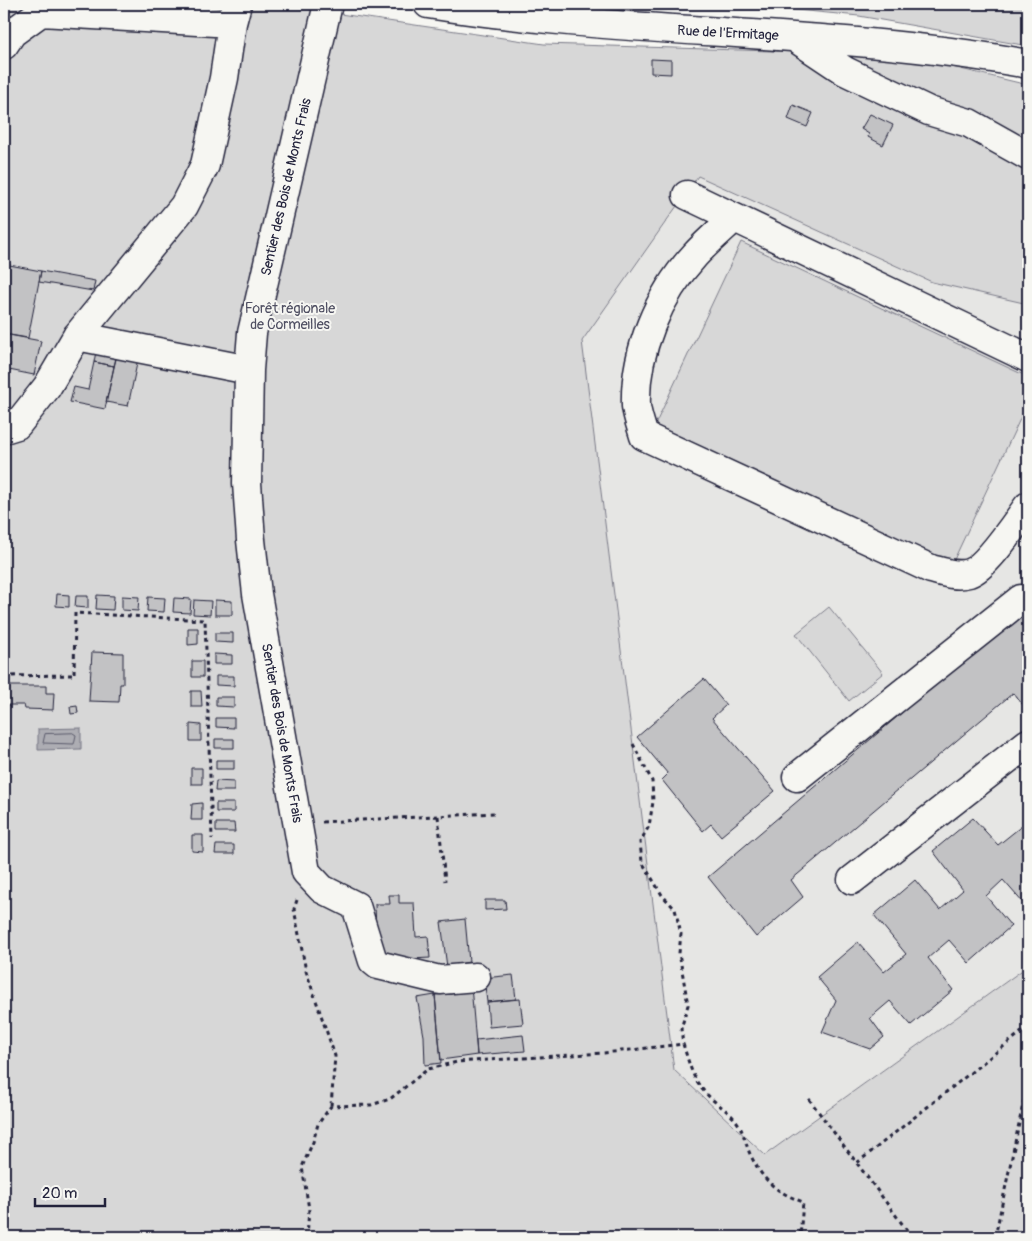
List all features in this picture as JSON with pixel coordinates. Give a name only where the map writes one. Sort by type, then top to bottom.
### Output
[{"type":"street","name":"Sentier des Bois de Monts Frais","points":[[306,872],[257,594],[247,483],[249,370],[252,333],[328,4]]},
{"type":"street","name":"Rue de l'Ermitage","points":[[428,4],[478,12],[594,24],[934,48],[1028,64]]},
{"type":"street","points":[[4,44],[12,33],[41,12],[235,13],[224,78],[205,165],[184,206],[76,336],[47,387],[23,418],[17,425],[4,429]]},
{"type":"street","points":[[794,37],[845,71],[929,110],[969,123],[1028,156]]},
{"type":"street","points":[[687,195],[1028,358]]},
{"type":"street","points":[[734,218],[694,256],[666,294],[651,326],[638,368],[636,407],[644,436],[931,569],[952,575],[970,573],[989,558],[1028,506]]},
{"type":"street","points":[[76,336],[249,370]]},
{"type":"street","points":[[797,777],[1020,599],[1028,599]]},
{"type":"street","points":[[852,880],[1028,743]]},
{"type":"street","points":[[306,872],[322,889],[356,906],[373,961],[378,965],[440,980],[476,977]]},
{"type":"path","points":[[4,676],[74,675],[75,613],[205,620],[212,839]]},
{"type":"path","points":[[633,744],[652,781],[653,802],[649,826],[640,842],[642,862],[662,895],[675,909],[682,934],[679,953],[688,1005],[680,1029],[692,1070],[702,1090],[728,1111],[739,1126],[750,1154],[767,1183],[782,1194],[803,1202],[800,1237]]},
{"type":"path","points":[[297,823],[494,813]]},
{"type":"path","points":[[438,816],[445,881]]},
{"type":"path","points":[[306,872],[294,909],[306,971],[335,1056],[332,1106],[318,1124],[314,1142],[302,1167],[309,1209],[307,1237]]},
{"type":"path","points":[[857,1163],[1028,1027]]},
{"type":"path","points":[[332,1106],[371,1105],[390,1099],[428,1069],[457,1062],[604,1053],[684,1044]]},
{"type":"path","points":[[995,1237],[1028,1082]]},
{"type":"path","points":[[810,1099],[912,1237]]},
{"type":"shaded area","points":[[544,44],[1028,110],[1028,966],[765,1155],[674,1070]]},
{"type":"green space","name":"Forêt régionale de Cormeilles","points":[[4,4],[272,4],[544,44],[902,55],[1028,85],[1028,304],[932,282],[698,176],[582,341],[674,1070],[765,1155],[1028,966],[1028,1237],[4,1237]]},
{"type":"green space","points":[[734,4],[1028,4],[1028,46],[859,16]]},
{"type":"green space","points":[[741,242],[1028,377],[1028,402],[952,564],[655,425]]},
{"type":"green space","points":[[829,607],[883,673],[849,701],[796,634]]},
{"type":"water","points":[[81,728],[81,749],[38,750],[38,729]]},
{"type":"building","points":[[651,59],[671,60],[671,74],[651,73]]},
{"type":"building","points":[[793,105],[813,113],[807,127],[788,119]]},
{"type":"building","points":[[870,114],[893,125],[883,145],[868,137],[869,134],[861,129]]},
{"type":"building","points":[[4,264],[41,271],[28,338],[4,334]]},
{"type":"building","points":[[41,271],[95,281],[93,291],[39,282]]},
{"type":"building","points":[[4,334],[41,341],[34,375],[4,369]]},
{"type":"building","points":[[97,346],[118,350],[114,366],[94,362]]},
{"type":"building","points":[[118,350],[139,354],[128,406],[106,402]]},
{"type":"building","points":[[94,362],[114,366],[105,409],[70,402],[74,387],[88,390]]},
{"type":"building","points":[[57,594],[69,595],[69,607],[56,606]]},
{"type":"building","points":[[97,595],[114,596],[113,610],[96,609]]},
{"type":"building","points":[[76,596],[88,596],[88,608],[75,607]]},
{"type":"building","points":[[122,596],[139,597],[138,611],[122,610]]},
{"type":"building","points":[[148,597],[165,598],[164,612],[147,611]]},
{"type":"building","points":[[174,598],[191,599],[190,613],[173,612]]},
{"type":"building","points":[[194,600],[211,601],[210,615],[193,614]]},
{"type":"building","points":[[215,600],[232,601],[232,615],[215,615]]},
{"type":"building","points":[[1022,611],[1028,618],[1028,711],[1013,693],[791,880],[803,897],[756,937],[708,877]]},
{"type":"building","points":[[188,628],[198,628],[198,644],[188,645]]},
{"type":"building","points":[[215,633],[233,633],[233,643],[215,642]]},
{"type":"building","points":[[92,652],[123,653],[123,684],[120,684],[119,702],[89,701]]},
{"type":"building","points":[[214,654],[232,655],[232,664],[214,664]]},
{"type":"building","points":[[192,661],[203,661],[203,677],[192,677]]},
{"type":"building","points":[[216,676],[234,676],[234,686],[216,685]]},
{"type":"building","points":[[704,679],[726,705],[712,718],[775,791],[721,836],[711,824],[703,831],[662,780],[668,774],[637,737]]},
{"type":"building","points":[[4,686],[46,686],[46,693],[54,693],[53,710],[25,709],[24,705],[4,705]]},
{"type":"building","points":[[191,691],[201,691],[202,707],[191,707]]},
{"type":"building","points":[[216,697],[234,697],[234,707],[216,706]]},
{"type":"building","points":[[77,706],[78,713],[71,714],[70,707]]},
{"type":"building","points":[[216,718],[234,718],[234,728],[216,727]]},
{"type":"building","points":[[190,724],[201,725],[201,741],[190,741]]},
{"type":"building","points":[[215,739],[234,739],[234,748],[215,748]]},
{"type":"building","points":[[216,760],[234,760],[234,769],[216,769]]},
{"type":"building","points":[[191,768],[202,768],[202,784],[191,784]]},
{"type":"building","points":[[216,781],[234,782],[234,791],[215,791]]},
{"type":"building","points":[[202,803],[202,820],[191,820],[192,804]]},
{"type":"building","points":[[216,803],[234,803],[234,812],[216,812]]},
{"type":"building","points":[[973,818],[998,845],[1028,821],[1028,900],[1024,904],[1003,880],[986,896],[1011,926],[969,963],[949,940],[928,958],[953,990],[911,1025],[890,1001],[870,1018],[884,1037],[870,1049],[822,1032],[836,1000],[817,977],[858,942],[884,972],[906,954],[874,915],[915,880],[940,910],[963,890],[933,851]]},
{"type":"building","points":[[216,823],[234,823],[235,832],[216,832]]},
{"type":"building","points":[[192,835],[203,835],[203,852],[192,851]]},
{"type":"building","points":[[216,845],[234,845],[234,854],[215,854]]},
{"type":"building","points":[[389,895],[399,895],[399,903],[414,903],[416,937],[428,936],[430,958],[377,961],[375,904],[390,904]]},
{"type":"building","points":[[485,900],[505,900],[506,909],[485,910]]},
{"type":"building","points":[[465,919],[469,962],[458,964],[459,974],[447,967],[441,922]]},
{"type":"building","points":[[513,975],[516,999],[487,1002],[484,978]]},
{"type":"building","points":[[471,986],[477,1055],[441,1060],[435,995],[452,994],[451,988]]},
{"type":"building","points":[[435,995],[441,1063],[425,1065],[424,1036],[417,998]]},
{"type":"building","points":[[520,999],[523,1024],[489,1027],[487,1002]]},
{"type":"building","points":[[523,1035],[525,1051],[477,1055],[476,1040]]}]
